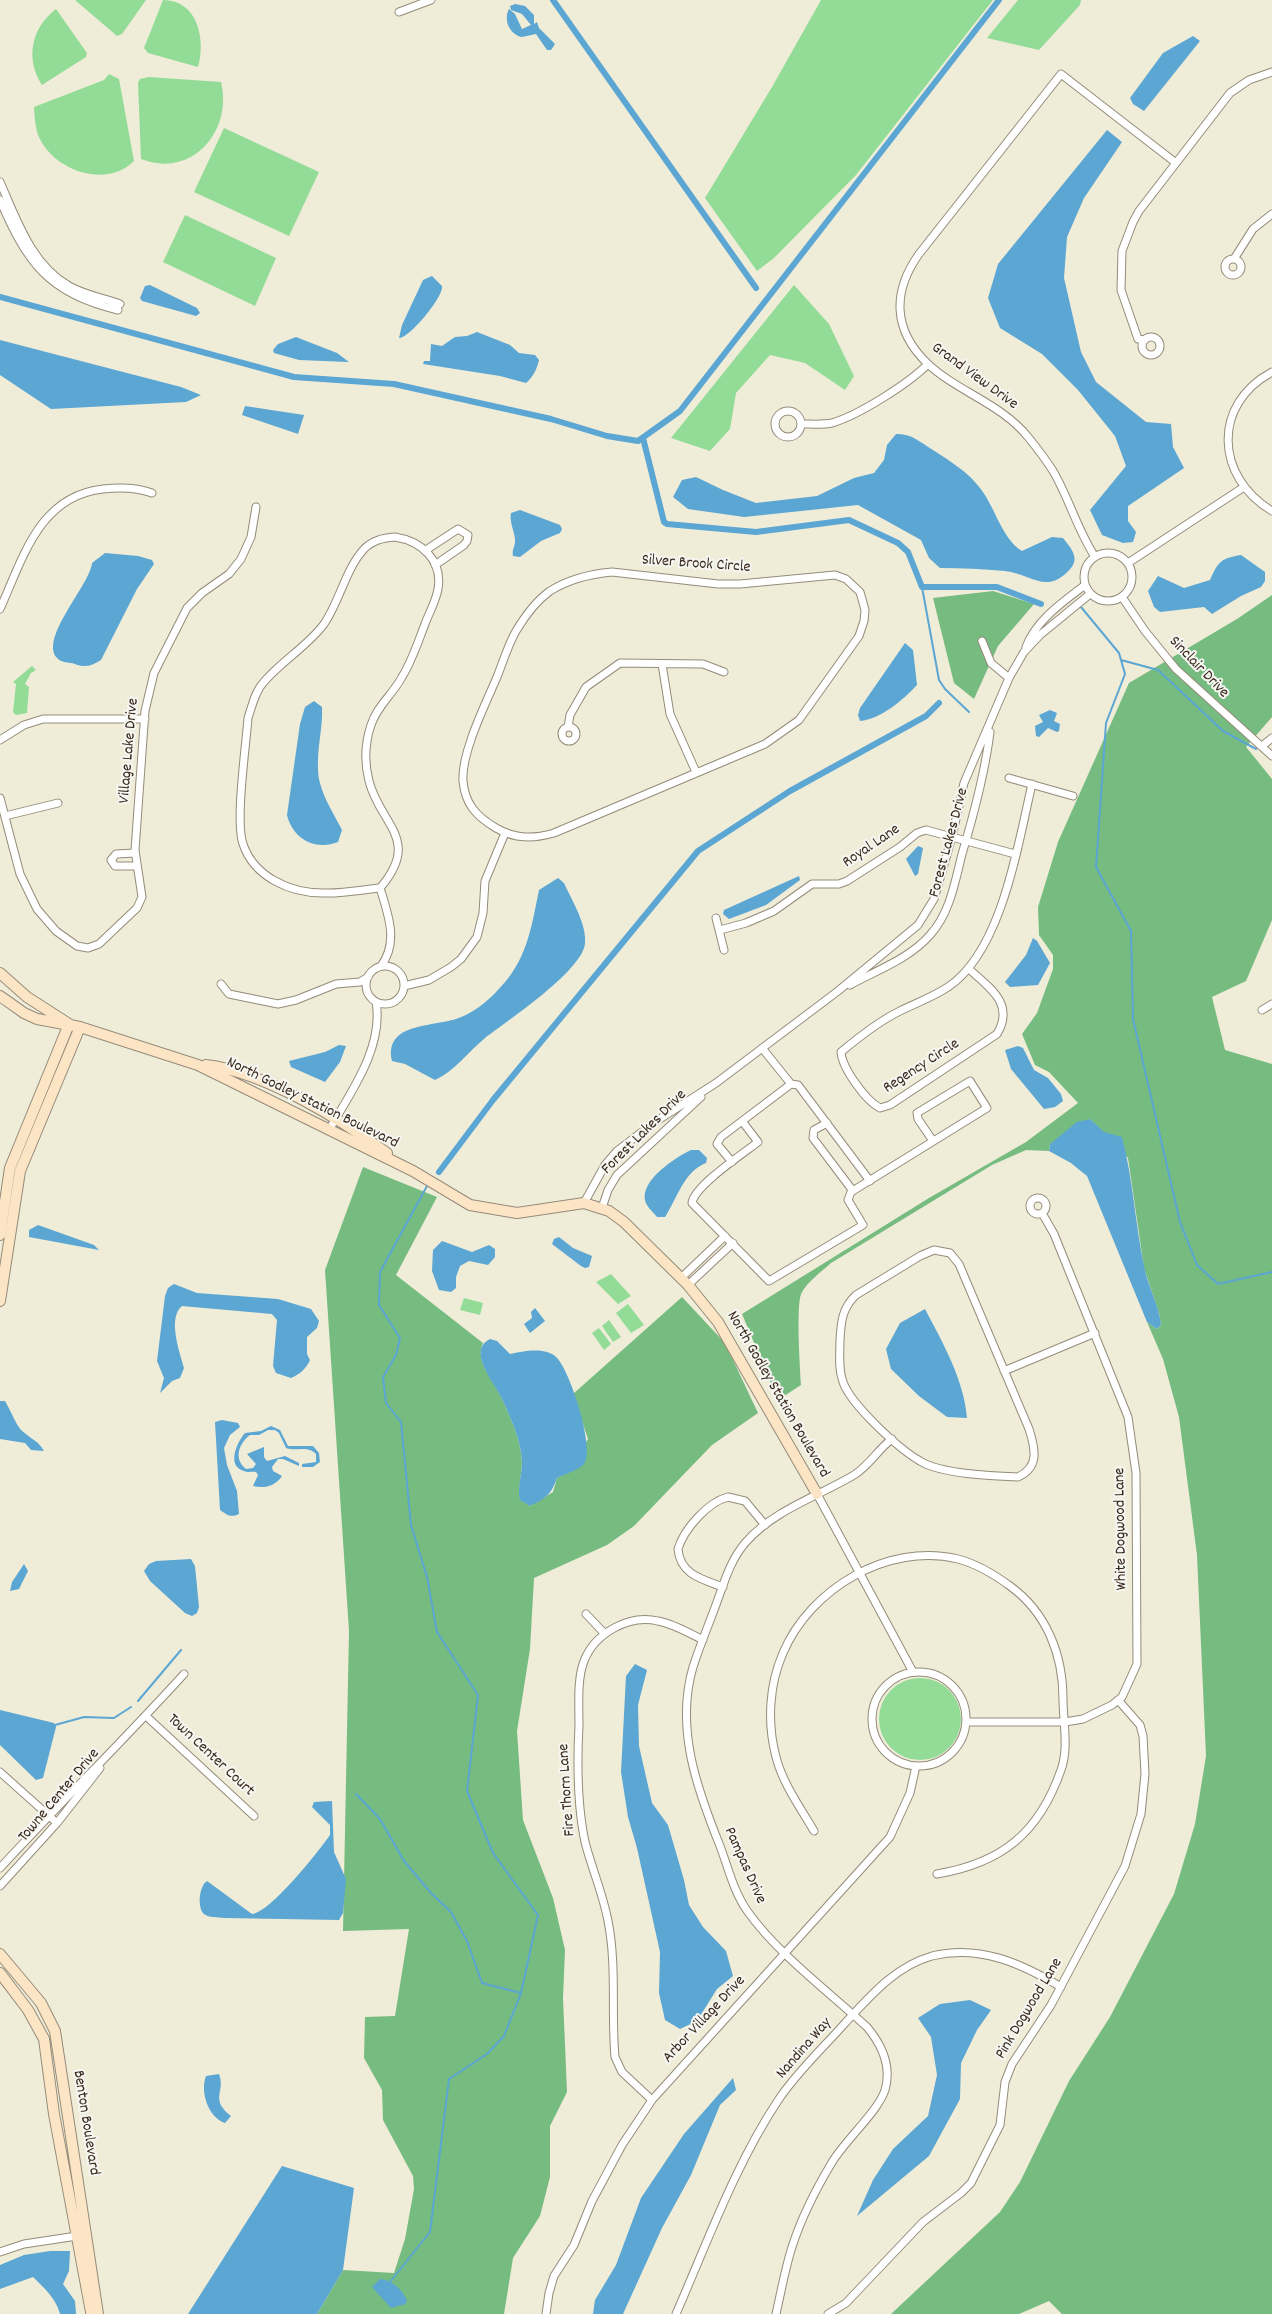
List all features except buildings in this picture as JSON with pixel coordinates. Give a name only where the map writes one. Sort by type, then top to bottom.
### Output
[{"type":"street","points":[[400,12],[429,1]]},
{"type":"street","points":[[1145,340],[1138,338],[1121,290],[1122,252],[1138,211],[1230,93],[1250,80],[1272,72]]},
{"type":"street","name":"Grand View Drive","points":[[1095,557],[1081,535],[1054,472],[1027,436],[1000,411],[928,364],[917,352],[902,325],[899,300],[907,273],[1061,74],[1176,163]]},
{"type":"street","points":[[0,182],[29,245],[42,262],[68,285],[119,307],[74,297],[50,280],[34,264],[21,245],[0,200]]},
{"type":"street","points":[[1234,259],[1254,229],[1272,214]]},
{"type":"street","points":[[801,424],[831,423],[850,416],[915,378],[928,364]]},
{"type":"street","points":[[1272,372],[1259,379],[1243,396],[1231,420],[1228,436],[1230,460],[1244,487],[1272,511]]},
{"type":"street","points":[[1128,563],[1244,487]]},
{"type":"street","points":[[0,609],[39,527],[58,505],[74,496],[94,490],[136,488],[152,493]]},
{"type":"street","name":"Village Lake Drive","points":[[0,798],[20,874],[31,899],[51,925],[79,947],[91,948],[99,944],[138,906],[142,890],[135,853],[145,719],[154,673],[178,624],[192,602],[226,576],[241,560],[251,537],[256,507]]},
{"type":"street","points":[[426,550],[458,529],[468,535],[467,542],[464,545],[435,565]]},
{"type":"street","points":[[396,537],[415,542],[426,550],[435,565],[439,579],[438,591],[414,652],[402,678],[373,719],[367,737],[366,755],[369,782],[396,835],[398,846],[394,866],[380,888],[323,894],[296,890],[267,876],[250,858],[243,844],[241,812],[248,718],[262,683],[304,646],[324,622],[356,561],[365,549],[374,541],[396,537]]},
{"type":"street","points":[[1102,554],[1116,554],[1128,563],[1132,578],[1127,592],[1122,597],[1115,600],[1102,601],[1090,594],[1085,586],[1085,570],[1095,557],[1102,554]]},
{"type":"street","name":"Silver Brook Circle","points":[[612,572],[725,584],[767,583],[835,575],[856,586],[864,600],[865,610],[859,636],[804,714],[765,744],[554,833],[528,838],[505,833],[483,820],[470,808],[463,780],[464,765],[471,740],[515,633],[535,604],[551,590],[577,578],[612,572]]},
{"type":"street","name":"Forest Lakes Drive","points":[[838,991],[907,954],[931,935],[941,921],[950,898],[959,839],[964,783],[1009,678],[1029,639],[1050,612],[1085,586]]},
{"type":"street","name":"Forest Lakes Drive","points":[[1024,652],[1040,635],[1090,594]]},
{"type":"street","name":"Sinclair Drive","points":[[1122,597],[1145,631],[1176,668],[1236,726],[1263,747]]},
{"type":"street","points":[[982,641],[991,664],[1009,678]]},
{"type":"street","points":[[568,727],[570,715],[586,688],[620,663],[703,664],[724,672]]},
{"type":"street","points":[[662,664],[670,714],[696,772]]},
{"type":"street","points":[[0,740],[24,725],[43,719],[145,719]]},
{"type":"street","name":"Forest Lakes Drive","points":[[584,1203],[605,1165],[617,1151],[655,1122],[716,1083],[838,991],[875,959],[900,942],[918,926],[930,907],[959,839],[987,760],[990,725]]},
{"type":"street","points":[[1272,738],[1263,747],[1272,756]]},
{"type":"street","points":[[1009,778],[1073,796]]},
{"type":"street","name":"Regency Circle","points":[[969,969],[992,990],[1002,1004],[1005,1015],[1003,1024],[997,1034],[890,1105],[880,1108],[871,1104],[842,1062],[842,1052],[876,1024],[949,986],[969,969],[985,946],[1000,909],[1032,784]]},
{"type":"street","points":[[5,816],[58,802]]},
{"type":"street","name":"Royal Lane","points":[[720,930],[746,923],[774,911],[812,884],[839,884],[847,881],[900,847],[917,833],[926,830],[1015,854]]},
{"type":"street","points":[[406,983],[429,980],[451,967],[461,959],[477,937],[483,913],[485,880],[505,833]]},
{"type":"street","points":[[135,853],[116,854],[111,862],[116,866],[136,866]]},
{"type":"street","points":[[380,888],[391,921],[388,957],[393,967],[399,972],[406,983]]},
{"type":"street","points":[[716,918],[724,950]]},
{"type":"street","points":[[900,942],[907,954]]},
{"type":"street","points":[[366,989],[368,977],[372,971],[381,966],[388,957]]},
{"type":"street","points":[[381,966],[393,967]]},
{"type":"street","name":"North Godley Station Boulevard","points":[[0,973],[27,997],[69,1024]]},
{"type":"street","points":[[221,984],[229,994],[278,1004],[296,1000],[336,984],[360,982],[368,977]]},
{"type":"street","points":[[329,1130],[364,1068],[373,1042],[378,1013],[376,1002],[360,982]]},
{"type":"street","points":[[378,1013],[385,1004],[398,998],[406,983]]},
{"type":"street","name":"North Godley Station Boulevard","points":[[0,996],[24,1013],[37,1019],[54,1024],[69,1024],[198,1064],[218,1067],[242,1074],[286,1092],[336,1118],[413,1171],[470,1205],[503,1212],[517,1212],[584,1203],[602,1208],[624,1222],[685,1282],[718,1322],[738,1353],[817,1494],[912,1672]]},
{"type":"street","points":[[376,1002],[385,1004]]},
{"type":"street","points":[[1262,1010],[1272,1004]]},
{"type":"street","points":[[0,1235],[10,1168],[69,1024]]},
{"type":"street","points":[[0,1300],[20,1171],[80,1027]]},
{"type":"street","points":[[762,1048],[791,1084],[798,1085],[870,1181]]},
{"type":"street","name":"North Godley Station Boulevard","points":[[198,1064],[413,1171]]},
{"type":"street","points":[[742,1121],[758,1142],[732,1162],[693,1197],[692,1203],[769,1281],[772,1281],[863,1225],[848,1200],[854,1191],[987,1108],[970,1081],[917,1113],[918,1119],[933,1141]]},
{"type":"street","name":"Forest Lakes Drive","points":[[602,1208],[608,1190],[617,1175],[716,1083]]},
{"type":"street","points":[[732,1162],[717,1144],[721,1137],[791,1084]]},
{"type":"street","points":[[827,1123],[814,1130],[813,1138],[854,1191]]},
{"type":"street","name":"White Dogwood Lane","points":[[1042,1213],[1054,1234],[1128,1417],[1136,1473],[1137,1664],[1122,1696],[1118,1700]]},
{"type":"street","points":[[685,1282],[725,1236]]},
{"type":"street","points":[[685,1282],[733,1243]]},
{"type":"street","points":[[934,1250],[943,1250],[955,1257],[1035,1448],[1035,1458],[1025,1473],[1018,1477],[934,1468],[919,1461],[892,1439],[863,1413],[843,1383],[840,1366],[841,1322],[847,1303],[856,1295],[920,1256],[934,1250]]},
{"type":"street","points":[[1004,1372],[1095,1333]]},
{"type":"street","name":"Pampas Drive","points":[[776,2314],[792,2246],[812,2201],[831,2163],[853,2133],[880,2102],[885,2090],[887,2069],[879,2041],[854,2014],[786,1953],[759,1925],[740,1899],[711,1824],[689,1754],[686,1717],[687,1696],[693,1668],[722,1587],[736,1556],[753,1535],[765,1525],[868,1465],[885,1444],[892,1439]]},
{"type":"street","points":[[722,1587],[699,1578],[683,1567],[678,1549],[686,1532],[712,1504],[728,1497],[745,1501],[765,1525]]},
{"type":"street","points":[[814,1831],[784,1782],[776,1757],[770,1723],[775,1678],[784,1651],[813,1608],[835,1589],[860,1573],[884,1562],[916,1556],[958,1559],[977,1566],[1009,1585],[1037,1611],[1050,1633],[1058,1653],[1063,1680],[1065,1722],[1063,1765],[1050,1798],[1032,1826],[1011,1845],[992,1858],[961,1870],[937,1874]]},
{"type":"street","points":[[586,1614],[605,1634]]},
{"type":"street","name":"Fire Thorn Lane","points":[[652,2100],[622,2072],[615,2057],[610,1934],[585,1840],[580,1807],[578,1744],[581,1681],[584,1661],[605,1634],[620,1625],[637,1620],[657,1620],[703,1640]]},
{"type":"street","points":[[912,1672],[932,1673],[944,1678],[954,1686],[964,1704],[966,1722],[960,1743],[953,1752],[941,1761],[916,1766],[901,1763],[890,1757],[882,1748],[872,1726],[873,1708],[880,1693],[894,1679],[912,1672]]},
{"type":"street","name":"Towne Center Drive","points":[[0,1886],[57,1823],[120,1745],[184,1674]]},
{"type":"street","points":[[966,1722],[1065,1722],[1083,1719],[1118,1700]]},
{"type":"street","name":"Pink Dogwood Lane","points":[[828,2314],[850,2299],[923,2222],[961,2193],[971,2182],[1000,2126],[1005,2082],[1012,2064],[1061,1987],[1125,1866],[1141,1814],[1145,1774],[1143,1736],[1132,1714],[1118,1700]]},
{"type":"street","name":"Town Center Court","points":[[146,1716],[254,1816]]},
{"type":"street","name":"Towne Center Drive","points":[[0,1868],[48,1815],[120,1745]]},
{"type":"street","name":"Arbor Village Drive","points":[[546,2314],[548,2293],[554,2276],[574,2245],[592,2201],[622,2146],[652,2100],[890,1837],[910,1794],[916,1766]]},
{"type":"street","points":[[0,1772],[57,1823]]},
{"type":"street","name":"Nandina Way","points":[[676,2314],[747,2155],[762,2127],[798,2076],[879,1987],[903,1969],[933,1956],[968,1952],[1005,1959],[1033,1971],[1061,1987]]},
{"type":"street","name":"Benton Boulevard","points":[[0,1954],[41,2004],[55,2031],[98,2314]]},
{"type":"street","name":"Benton Boulevard","points":[[0,1973],[28,2010],[44,2039],[54,2114],[92,2314]]},
{"type":"street","points":[[0,2252],[24,2244],[77,2236]]},
{"type":"green space","points":[[75,0],[146,0],[122,34],[117,36]]},
{"type":"green space","points":[[163,0],[175,2],[184,7],[192,14],[197,23],[201,45],[198,67],[148,53],[144,48]]},
{"type":"green space","points":[[821,0],[993,0],[856,175],[774,258],[757,271],[705,198],[772,87]]},
{"type":"green space","points":[[1018,0],[1081,0],[1080,5],[1039,50],[987,38]]},
{"type":"green space","points":[[56,9],[87,53],[86,57],[42,85],[34,65],[32,55],[33,44],[41,25]]},
{"type":"green space","points":[[109,74],[119,79],[134,161],[123,169],[110,174],[84,173],[59,161],[49,152],[38,133],[34,107],[104,80]]},
{"type":"green space","points":[[149,77],[221,82],[223,100],[221,118],[205,146],[192,156],[177,162],[160,163],[141,159],[138,83],[140,79]]},
{"type":"green space","points":[[224,128],[319,172],[289,236],[194,192]]},
{"type":"green space","points":[[185,215],[276,258],[255,306],[163,262]]},
{"type":"green space","points":[[794,285],[829,324],[854,376],[845,390],[805,363],[770,355],[736,393],[730,429],[710,451],[671,438]]},
{"type":"green space","points":[[993,591],[1034,604],[998,646],[974,699],[954,683],[933,598]]},
{"type":"green space","points":[[1272,595],[1272,717],[1246,747],[1272,779],[1272,920],[1246,981],[1212,997],[1225,1050],[1272,1064],[1272,2314],[1062,2314],[1049,2301],[1019,2314],[891,2314],[1000,2212],[1020,2182],[1069,2081],[1110,2017],[1174,1894],[1195,1824],[1206,1756],[1197,1555],[1179,1417],[1163,1359],[1147,1322],[1157,1329],[1161,1325],[1159,1313],[1144,1268],[1128,1158],[1090,1119],[1050,1144],[1049,1151],[1026,1150],[992,1165],[831,1263],[814,1277],[801,1294],[800,1301],[801,1385],[778,1400],[742,1314],[929,1198],[1026,1142],[1078,1103],[1049,1072],[1035,1065],[1022,1034],[1037,1013],[1053,969],[1053,955],[1039,935],[1038,907],[1058,842],[1129,683],[1237,619]]},
{"type":"green space","points":[[32,666],[36,670],[31,673],[25,684],[29,687],[27,713],[16,715],[13,712],[16,684],[13,682]]},
{"type":"green space","points":[[363,1167],[437,1197],[396,1275],[483,1343],[481,1357],[483,1365],[499,1392],[518,1438],[522,1462],[520,1495],[521,1500],[530,1506],[553,1492],[557,1478],[567,1473],[588,1439],[573,1394],[682,1297],[725,1343],[758,1413],[712,1445],[634,1526],[607,1545],[534,1578],[530,1649],[517,1731],[523,1820],[553,1898],[565,1950],[563,1998],[567,2092],[550,2126],[550,2177],[540,2216],[513,2258],[504,2314],[317,2314],[343,2270],[394,2273],[405,2239],[414,2189],[413,2176],[383,2120],[382,2090],[364,2058],[365,2017],[395,2016],[409,1929],[343,1931],[349,1631],[325,1270]]},
{"type":"green space","points":[[611,1274],[631,1296],[618,1304],[596,1282]]},
{"type":"green space","points":[[464,1298],[483,1303],[480,1315],[460,1310]]},
{"type":"green space","points":[[628,1304],[644,1325],[631,1333],[616,1313]]},
{"type":"green space","points":[[609,1320],[621,1337],[613,1342],[602,1326]]},
{"type":"green space","points":[[599,1328],[611,1344],[604,1350],[592,1333]]},
{"type":"green space","points":[[920,1678],[936,1681],[949,1690],[958,1703],[961,1719],[958,1735],[949,1748],[936,1757],[920,1760],[904,1757],[891,1748],[882,1735],[879,1719],[882,1703],[891,1690],[904,1681]]},
{"type":"water","points":[[515,4],[525,6],[534,15],[534,24],[537,22],[539,28],[555,44],[551,50],[547,50],[536,34],[522,37],[511,30],[507,22],[509,9],[515,14],[522,29],[531,25],[522,14],[511,10],[510,6]]},
{"type":"water","points":[[1193,36],[1200,41],[1144,111],[1133,104],[1130,98],[1163,53]]},
{"type":"water","points":[[1107,130],[1122,142],[1084,198],[1067,237],[1064,278],[1081,352],[1096,382],[1146,422],[1171,424],[1173,447],[1184,468],[1128,506],[1128,521],[1136,532],[1133,542],[1123,543],[1102,535],[1090,510],[1126,466],[1115,436],[1078,390],[1042,354],[1000,328],[988,298],[998,264]]},
{"type":"water","points":[[432,276],[442,286],[438,298],[418,324],[399,338],[402,325],[423,280]]},
{"type":"water","points":[[150,285],[197,308],[200,313],[196,316],[142,301],[140,298],[145,286]]},
{"type":"water","points":[[477,332],[510,345],[519,353],[535,355],[539,360],[537,367],[526,383],[500,376],[423,364],[424,361],[430,361],[431,344],[442,346],[455,337],[467,336]]},
{"type":"water","points":[[296,337],[337,353],[349,362],[299,360],[274,353],[273,350],[278,344]]},
{"type":"water","points":[[0,340],[181,387],[201,395],[186,402],[51,409],[0,375]]},
{"type":"water","points":[[245,406],[304,415],[298,434],[242,415]]},
{"type":"water","points":[[896,434],[906,435],[915,439],[970,477],[980,488],[1004,531],[1015,546],[1022,551],[1052,537],[1063,538],[1074,556],[1074,564],[1062,576],[1054,581],[1047,582],[1005,571],[940,568],[929,558],[921,540],[858,505],[744,517],[688,509],[673,497],[682,480],[696,477],[756,503],[817,496],[854,478],[874,473],[884,460],[887,445]]},
{"type":"water","points":[[520,510],[560,525],[562,529],[560,533],[541,541],[520,557],[513,556],[515,539],[511,513]]},
{"type":"water","points":[[105,553],[138,556],[152,560],[154,564],[137,589],[101,660],[85,666],[61,661],[57,658],[53,649],[60,625],[89,573],[92,563]]},
{"type":"water","points":[[1241,555],[1265,572],[1265,581],[1261,587],[1241,596],[1212,614],[1204,607],[1160,612],[1154,607],[1148,591],[1158,576],[1184,588],[1210,580],[1221,562],[1225,559]]},
{"type":"water","points":[[905,643],[913,650],[917,685],[884,713],[860,721],[858,715],[860,708]]},
{"type":"water","points":[[314,701],[322,707],[318,761],[320,785],[342,830],[338,842],[321,845],[306,841],[294,831],[287,815],[300,724],[305,707]]},
{"type":"water","points":[[1050,710],[1057,713],[1054,721],[1060,724],[1059,731],[1048,728],[1039,737],[1036,736],[1035,726],[1043,722],[1039,715]]},
{"type":"water","points":[[918,846],[923,848],[918,874],[915,876],[906,859]]},
{"type":"water","points":[[799,876],[800,880],[766,905],[729,919],[723,914],[724,910]]},
{"type":"water","points":[[558,878],[564,883],[584,929],[585,944],[571,968],[542,995],[485,1038],[449,1071],[435,1080],[405,1064],[392,1061],[391,1049],[395,1040],[402,1033],[423,1026],[446,1022],[467,1014],[478,1008],[507,980],[526,944],[539,890]]},
{"type":"water","points":[[1033,938],[1037,941],[1050,963],[1038,985],[1010,987],[1005,982],[1026,955]]},
{"type":"water","points":[[339,1045],[346,1046],[340,1062],[325,1082],[291,1067],[289,1061],[325,1052]]},
{"type":"water","points":[[1018,1046],[1023,1048],[1034,1070],[1048,1078],[1061,1094],[1063,1101],[1055,1107],[1044,1109],[1011,1069],[1005,1050]]},
{"type":"water","points":[[1090,1119],[1104,1132],[1122,1137],[1129,1169],[1144,1266],[1160,1318],[1161,1325],[1157,1329],[1147,1322],[1087,1176],[1071,1163],[1049,1151],[1050,1144],[1077,1122]]},
{"type":"water","points":[[691,1150],[699,1150],[707,1158],[706,1163],[692,1172],[665,1217],[657,1217],[647,1205],[645,1197],[647,1188],[667,1165]]},
{"type":"water","points":[[38,1225],[94,1245],[99,1250],[29,1237],[29,1230]]},
{"type":"water","points":[[559,1237],[573,1248],[592,1256],[589,1267],[581,1266],[552,1244],[554,1239]]},
{"type":"water","points":[[442,1241],[472,1252],[489,1245],[495,1249],[495,1257],[488,1265],[469,1261],[460,1266],[456,1277],[456,1288],[451,1292],[439,1290],[432,1271],[433,1250]]},
{"type":"water","points":[[174,1284],[197,1293],[278,1299],[311,1309],[319,1321],[317,1328],[307,1337],[307,1354],[310,1360],[302,1371],[291,1378],[276,1373],[273,1366],[277,1320],[272,1314],[182,1306],[175,1319],[175,1327],[184,1368],[180,1378],[172,1381],[160,1393],[164,1378],[157,1361],[165,1296],[168,1288]]},
{"type":"water","points":[[535,1308],[545,1321],[530,1333],[524,1324],[532,1318],[531,1312]]},
{"type":"water","points":[[925,1309],[957,1376],[962,1390],[967,1418],[947,1417],[919,1396],[891,1369],[886,1349],[900,1323]]},
{"type":"water","points":[[490,1339],[497,1341],[510,1354],[527,1351],[545,1351],[555,1356],[567,1375],[584,1426],[587,1456],[584,1464],[557,1478],[553,1488],[547,1495],[530,1506],[520,1500],[519,1490],[522,1462],[515,1430],[502,1399],[484,1368],[481,1359],[483,1344]]},
{"type":"water","points":[[0,1401],[5,1401],[21,1430],[44,1451],[31,1450],[25,1443],[0,1439]]},
{"type":"water","points":[[222,1420],[238,1423],[240,1427],[230,1435],[224,1448],[227,1465],[237,1491],[239,1514],[234,1516],[227,1515],[220,1510],[215,1422]]},
{"type":"water","points":[[271,1426],[280,1430],[288,1446],[313,1446],[319,1453],[320,1462],[313,1467],[302,1467],[302,1464],[316,1462],[316,1454],[305,1449],[286,1448],[279,1433],[275,1430],[268,1430],[259,1435],[250,1435],[243,1442],[239,1451],[240,1461],[246,1469],[253,1468],[256,1464],[247,1454],[264,1447],[264,1457],[267,1461],[285,1456],[299,1463],[299,1466],[283,1459],[278,1459],[272,1467],[273,1471],[282,1476],[269,1486],[253,1486],[258,1475],[256,1472],[245,1472],[235,1464],[236,1448],[245,1433],[261,1431]]},
{"type":"water","points":[[191,1559],[195,1566],[199,1607],[197,1613],[192,1616],[185,1613],[150,1581],[144,1571],[149,1564],[156,1561]]},
{"type":"water","points":[[24,1564],[28,1571],[19,1589],[10,1591],[12,1582]]},
{"type":"water","points":[[635,1664],[647,1670],[638,1705],[639,1746],[652,1803],[668,1825],[684,1880],[689,1905],[703,1927],[726,1951],[733,1976],[717,1989],[697,2021],[680,2029],[665,2020],[659,1993],[660,1952],[637,1848],[628,1817],[621,1772],[626,1676]]},
{"type":"water","points":[[0,1710],[54,1723],[56,1727],[43,1778],[36,1780],[0,1745]]},
{"type":"water","points":[[332,1801],[334,1852],[346,1879],[343,1913],[339,1920],[224,1918],[211,1917],[204,1914],[200,1907],[200,1897],[202,1887],[207,1881],[252,1914],[271,1903],[294,1880],[330,1835],[330,1825],[312,1807],[314,1802]]},
{"type":"water","points":[[970,2000],[991,2010],[977,2030],[961,2063],[960,2099],[929,2156],[857,2216],[873,2180],[893,2149],[928,2116],[937,2075],[931,2037],[918,2018],[940,2004]]},
{"type":"water","points":[[219,2074],[221,2086],[219,2100],[224,2110],[231,2116],[225,2123],[219,2120],[210,2110],[204,2089],[206,2076]]},
{"type":"water","points":[[733,2078],[736,2090],[720,2105],[691,2175],[662,2228],[623,2314],[593,2314],[595,2300],[616,2265],[641,2198],[684,2134]]},
{"type":"water","points":[[282,2166],[354,2188],[343,2270],[317,2314],[188,2314]]},
{"type":"water","points":[[50,2251],[70,2251],[69,2271],[63,2284],[75,2301],[76,2314],[60,2314],[53,2298],[33,2277],[0,2289],[0,2265],[24,2255]]},
{"type":"water","points":[[380,2279],[389,2281],[400,2289],[407,2301],[405,2304],[391,2308],[372,2287]]},
{"type":"waterway","points":[[553,0],[756,288]]},
{"type":"waterway","points":[[0,297],[294,377],[394,384],[551,419],[607,436],[638,441],[680,411],[999,0]]},
{"type":"waterway","points":[[643,438],[664,522],[667,524],[756,532],[849,520],[898,543],[908,552],[922,587],[997,587],[1041,604]]},
{"type":"waterway","points":[[922,587],[939,680],[945,689],[969,712]]},
{"type":"waterway","points":[[1081,607],[1119,653],[1125,674],[1106,723],[1096,867],[1131,931],[1133,1019],[1180,1222],[1197,1265],[1218,1284],[1272,1272]]},
{"type":"waterway","points":[[1121,660],[1158,670],[1223,731],[1256,749]]},
{"type":"waterway","points":[[439,1172],[493,1100],[698,851],[790,791],[926,716],[939,703]]},
{"type":"waterway","points":[[356,1794],[380,1819],[404,1861],[431,1893],[451,1912],[467,1941],[482,1983],[521,1993],[538,1915],[493,1853],[467,1791],[478,1695],[437,1632],[427,1577],[411,1525],[401,1422],[386,1403],[383,1377],[396,1355],[400,1338],[379,1305],[380,1272],[427,1186]]},
{"type":"waterway","points":[[138,1701],[181,1650]]},
{"type":"waterway","points":[[55,1725],[84,1717],[114,1718],[131,1707]]},
{"type":"waterway","points":[[390,2282],[430,2232],[449,2079],[487,2054],[504,2036],[521,1993]]}]
